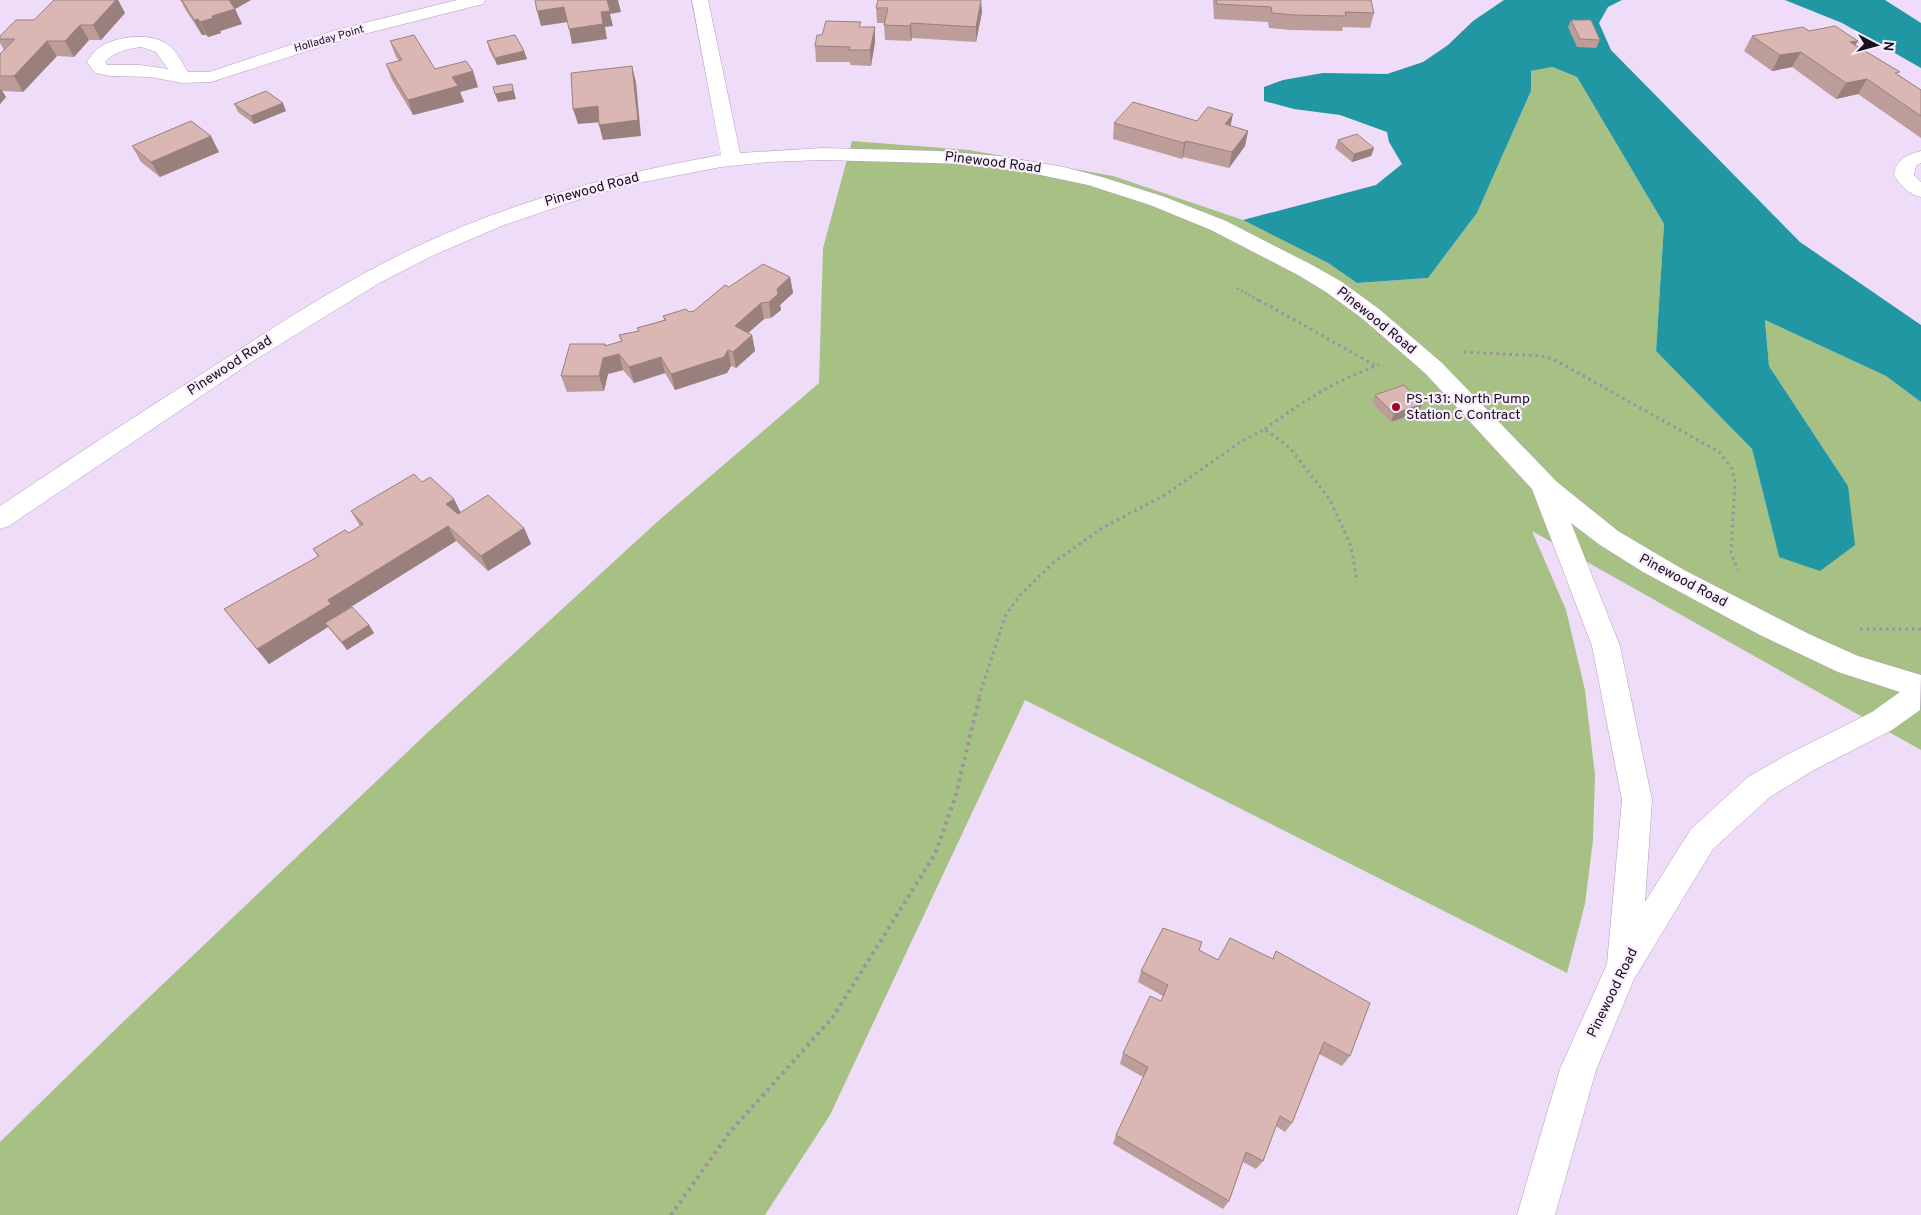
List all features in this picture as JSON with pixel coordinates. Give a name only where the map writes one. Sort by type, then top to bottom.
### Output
[{"type":"street","name":"Holladay Point","points":[[182,78],[211,78],[342,34],[477,0]]},
{"type":"street","points":[[700,0],[732,161]]},
{"type":"street","name":"Pinewood Road","points":[[0,519],[139,424],[322,307],[386,270],[451,239],[544,202],[615,182],[685,167],[811,154],[952,157],[1000,162],[1059,172],[1115,186],[1169,205],[1225,229],[1294,263],[1330,284],[1364,308],[1441,376],[1543,485],[1586,524],[1648,564],[1799,643],[1854,666],[1921,688],[1910,701],[1882,721],[1801,762],[1759,787],[1702,839],[1622,968],[1578,1069],[1536,1215]]},
{"type":"street","points":[[1921,157],[1911,160],[1905,166],[1904,175],[1910,184],[1921,191]]},
{"type":"street","points":[[1543,485],[1606,646],[1637,800],[1622,968]]},
{"type":"path","points":[[1237,288],[1376,366]]},
{"type":"path","points":[[671,1215],[730,1133],[832,1017],[935,854],[955,798],[983,681],[993,650],[1006,614],[1021,594],[1053,563],[1102,528],[1165,496],[1242,441],[1265,429],[1320,390],[1349,375],[1394,361],[1419,356],[1463,352],[1541,356],[1553,359],[1719,452],[1732,469],[1735,480],[1731,553],[1735,565],[1741,574]]},
{"type":"path","points":[[1265,429],[1290,448],[1330,500],[1351,546],[1357,582]]},
{"type":"path","points":[[1856,629],[1921,628]]},
{"type":"green space","points":[[1551,67],[1577,77],[1664,224],[1656,351],[1752,449],[1779,557],[1848,486],[1769,366],[1765,320],[1886,376],[1921,402],[1921,750],[1532,531],[1566,610],[1585,690],[1595,775],[1593,840],[1585,904],[1567,973],[1025,700],[830,1115],[765,1215],[0,1215],[0,1142],[123,1022],[426,734],[657,522],[819,383],[823,248],[852,141],[969,150],[1113,176],[1243,220],[1328,263],[1357,283],[1428,278],[1477,213],[1531,91],[1531,71]]},
{"type":"water","points":[[1504,0],[1622,0],[1608,7],[1599,23],[1611,50],[1800,242],[1921,325],[1921,402],[1886,376],[1765,320],[1769,366],[1848,486],[1855,545],[1820,571],[1779,557],[1752,449],[1656,351],[1664,224],[1577,77],[1552,67],[1531,71],[1531,91],[1477,213],[1428,278],[1357,283],[1328,263],[1243,220],[1376,185],[1402,164],[1389,142],[1387,132],[1340,115],[1294,109],[1264,101],[1264,87],[1283,80],[1323,73],[1387,74],[1423,62],[1448,45],[1473,21]]},
{"type":"water","points":[[1785,0],[1885,0],[1921,23],[1921,68],[1842,23]]},
{"type":"building","points":[[54,0],[116,0],[93,25],[80,25],[65,41],[47,41],[14,76],[0,76],[0,54],[15,39],[0,39],[0,36],[16,20],[34,20]]},
{"type":"building","points":[[182,0],[229,0],[235,9],[200,22],[198,19],[194,20]]},
{"type":"building","points":[[535,0],[607,0],[610,11],[601,12],[603,24],[569,29],[564,7],[537,11]]},
{"type":"building","points":[[878,0],[981,0],[976,27],[911,23],[910,26],[884,25],[888,8],[876,8]]},
{"type":"building","points":[[1216,0],[1371,0],[1374,13],[1345,12],[1346,16],[1293,15],[1272,13],[1271,7],[1217,4]]},
{"type":"building","points":[[1571,20],[1591,20],[1600,40],[1580,39]]},
{"type":"building","points":[[826,21],[861,22],[859,27],[875,27],[870,50],[849,50],[850,47],[815,46],[817,35],[822,35]]},
{"type":"building","points":[[1835,26],[1858,41],[1850,42],[1900,72],[1895,73],[1921,90],[1921,116],[1867,79],[1846,83],[1801,52],[1780,55],[1752,36],[1803,27],[1809,31]]},
{"type":"building","points":[[414,35],[435,69],[466,61],[473,71],[452,77],[458,86],[408,100],[386,64],[402,60],[390,41]]},
{"type":"building","points":[[515,35],[524,51],[495,58],[487,41]]},
{"type":"building","points":[[632,66],[638,120],[599,125],[598,106],[573,109],[571,73]]},
{"type":"building","points":[[512,84],[513,91],[495,94],[493,87]]},
{"type":"building","points":[[266,91],[283,103],[251,116],[234,104]]},
{"type":"building","points":[[1133,102],[1197,121],[1208,107],[1233,114],[1225,124],[1248,131],[1232,152],[1186,141],[1184,143],[1114,123]]},
{"type":"building","points":[[191,121],[211,136],[151,162],[132,146]]},
{"type":"building","points":[[1357,134],[1374,148],[1354,154],[1338,140]]},
{"type":"building","points":[[763,264],[790,277],[777,289],[778,294],[769,302],[761,303],[735,326],[752,335],[733,352],[728,350],[724,357],[671,374],[661,357],[629,367],[619,354],[603,358],[599,376],[561,376],[570,344],[605,344],[605,346],[622,341],[619,335],[639,331],[637,328],[666,320],[663,316],[686,309],[689,312],[694,311],[725,285],[729,287]]},
{"type":"building","points":[[1404,385],[1422,404],[1394,414],[1375,395]]},
{"type":"building","points":[[414,474],[422,482],[430,477],[454,499],[446,504],[458,514],[488,495],[524,528],[481,556],[448,526],[328,600],[331,604],[257,649],[224,609],[319,556],[313,549],[345,530],[349,533],[363,524],[351,511]]},
{"type":"building","points":[[352,607],[369,625],[342,642],[325,623]]},
{"type":"building","points":[[1163,928],[1202,942],[1199,950],[1218,960],[1230,938],[1273,959],[1276,951],[1370,1003],[1350,1056],[1324,1042],[1292,1123],[1280,1116],[1263,1161],[1246,1152],[1229,1201],[1116,1135],[1148,1067],[1123,1053],[1150,996],[1161,1001],[1168,985],[1141,971]]},
{"type":"place","name":"PS-131: North Pump Station C Contract","points":[[1396,407]]}]
